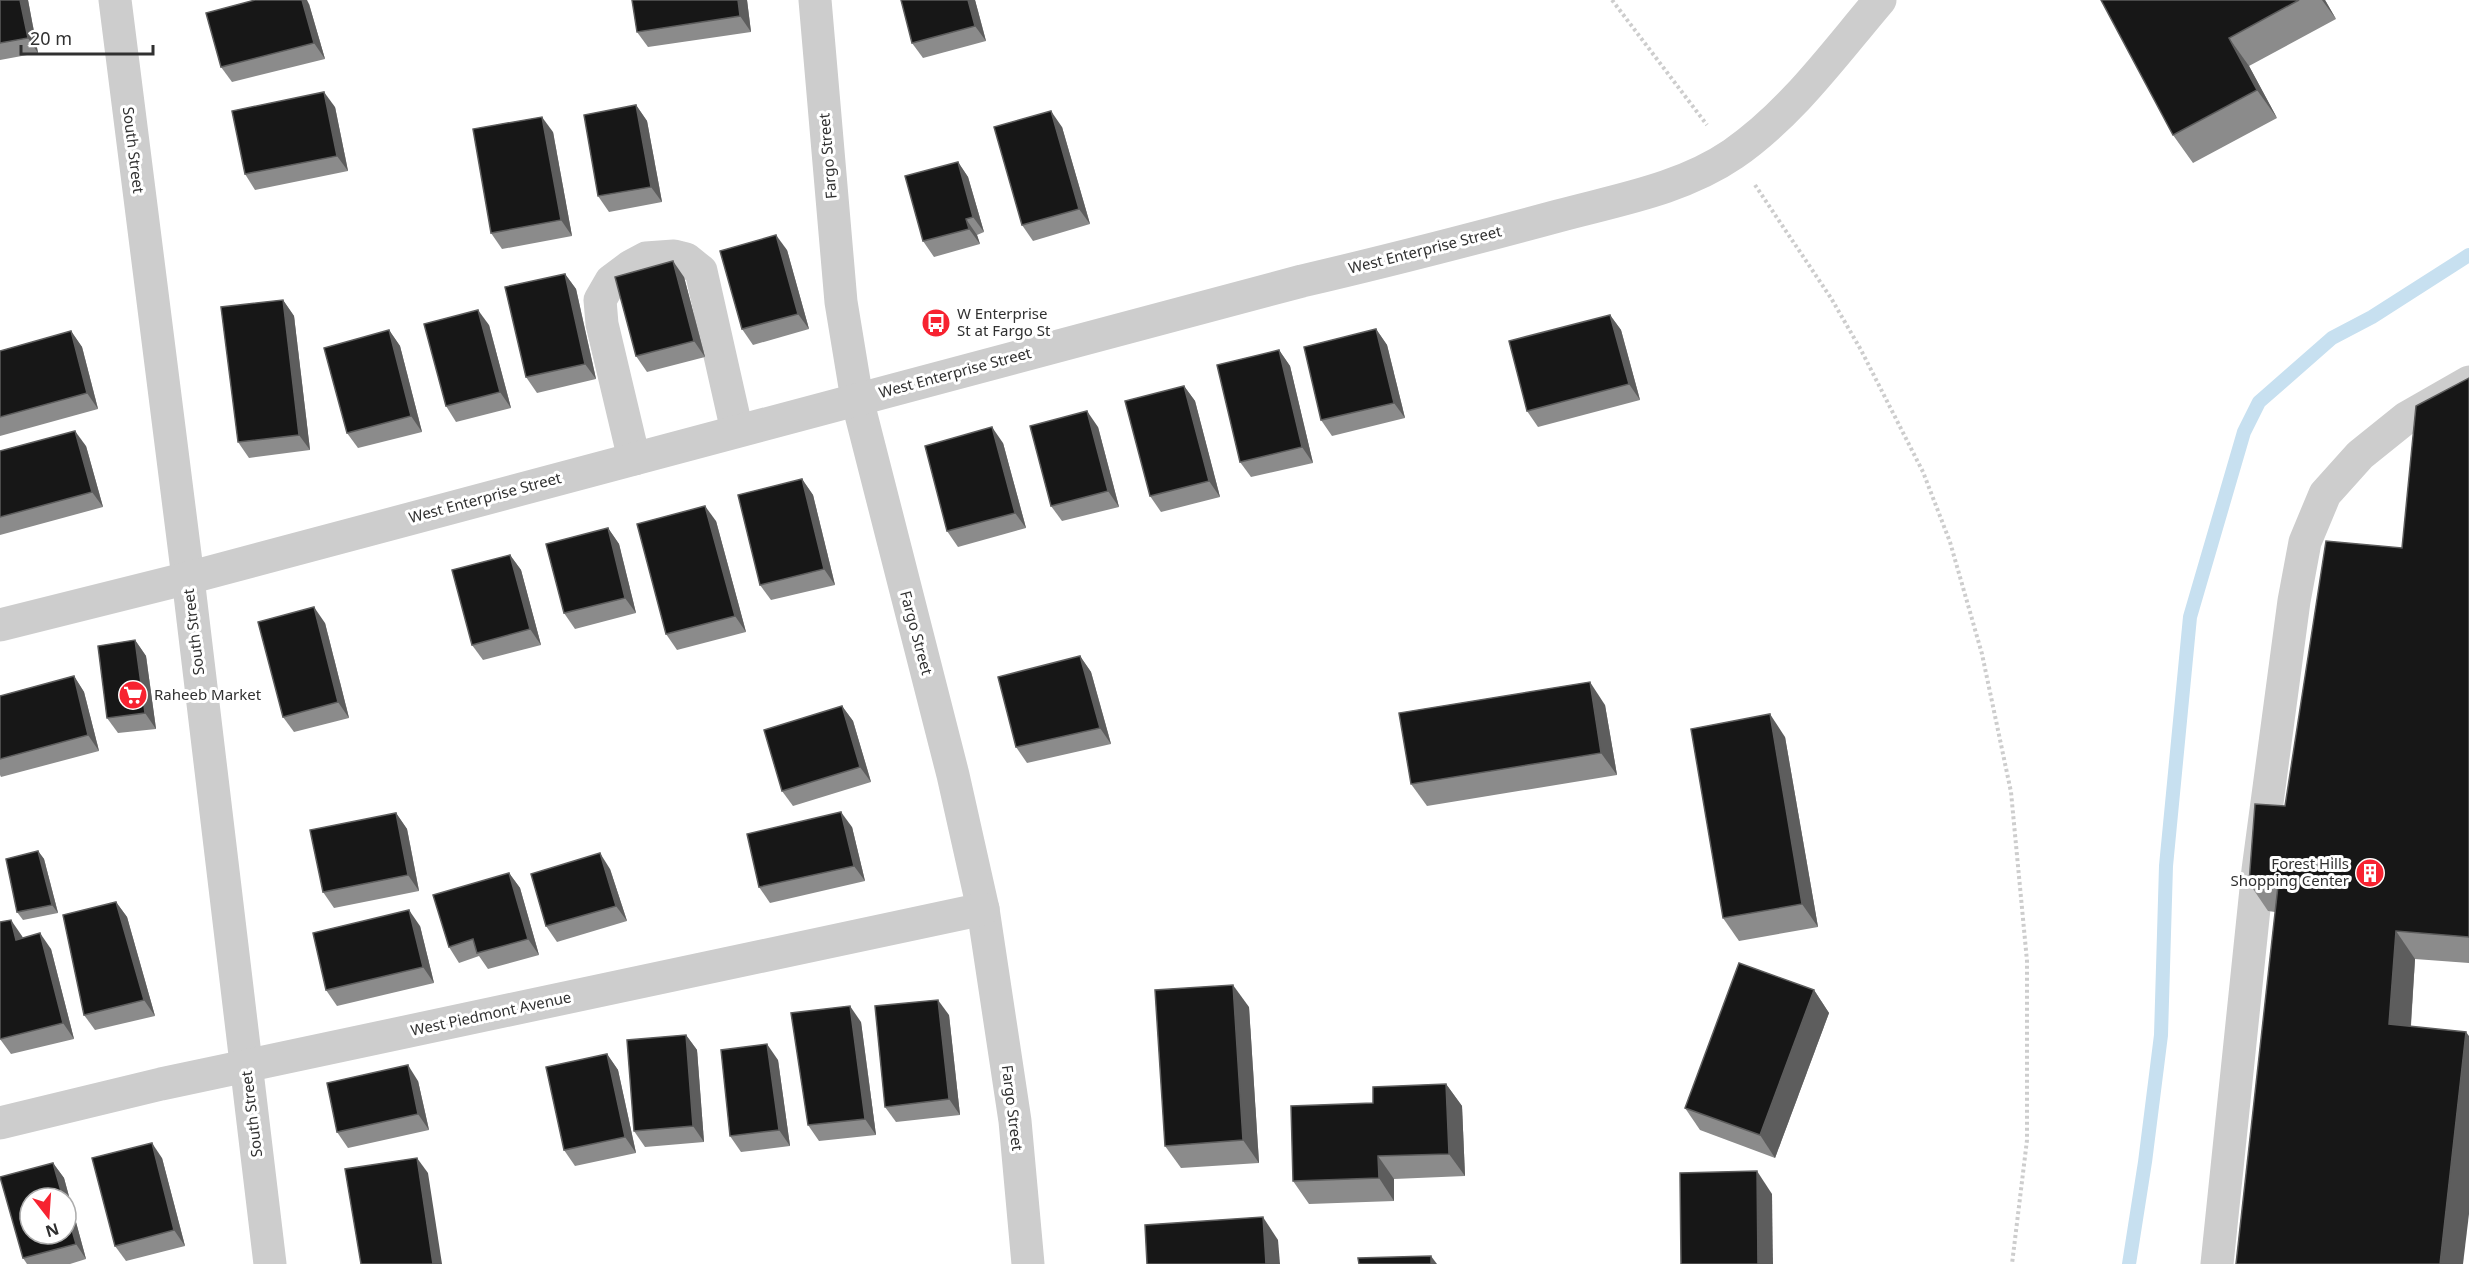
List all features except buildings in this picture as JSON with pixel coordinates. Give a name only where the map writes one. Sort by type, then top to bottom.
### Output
[{"type":"street","name":"South Street","points":[[115,0],[188,578],[270,1264]]},
{"type":"street","name":"Fargo Street","points":[[815,0],[841,302],[857,399],[953,775],[983,909],[1015,1121],[1028,1264]]},
{"type":"street","name":"West Enterprise Street","points":[[0,625],[188,578],[857,399],[1649,192],[1681,181],[1731,155],[1780,116],[1880,0]]},
{"type":"street","points":[[634,459],[602,324],[600,300],[611,281],[646,258],[674,256],[686,259],[701,272],[737,431]]},
{"type":"street","points":[[2217,1264],[2258,870],[2294,600],[2305,542],[2325,494],[2360,455],[2406,418],[2469,382]]},
{"type":"street","name":"West Piedmont Avenue","points":[[0,1123],[161,1084],[983,909]]},
{"type":"path","points":[[1612,0],[1707,125]]},
{"type":"path","points":[[1756,188],[1831,298],[1861,350],[1923,472],[1950,542],[1982,654],[2011,792],[2027,961],[2027,1140],[2012,1264]]},
{"type":"waterway","points":[[2129,1264],[2161,1035],[2166,866],[2190,617],[2244,432],[2259,402],[2332,338],[2372,317],[2469,255]]},
{"type":"place","name":"W Enterprise St at Fargo St","points":[[936,323]]},
{"type":"place","name":"Raheeb Market","points":[[133,695]]},
{"type":"place","name":"Forest Hills Shopping Center","points":[[2370,873]]}]
